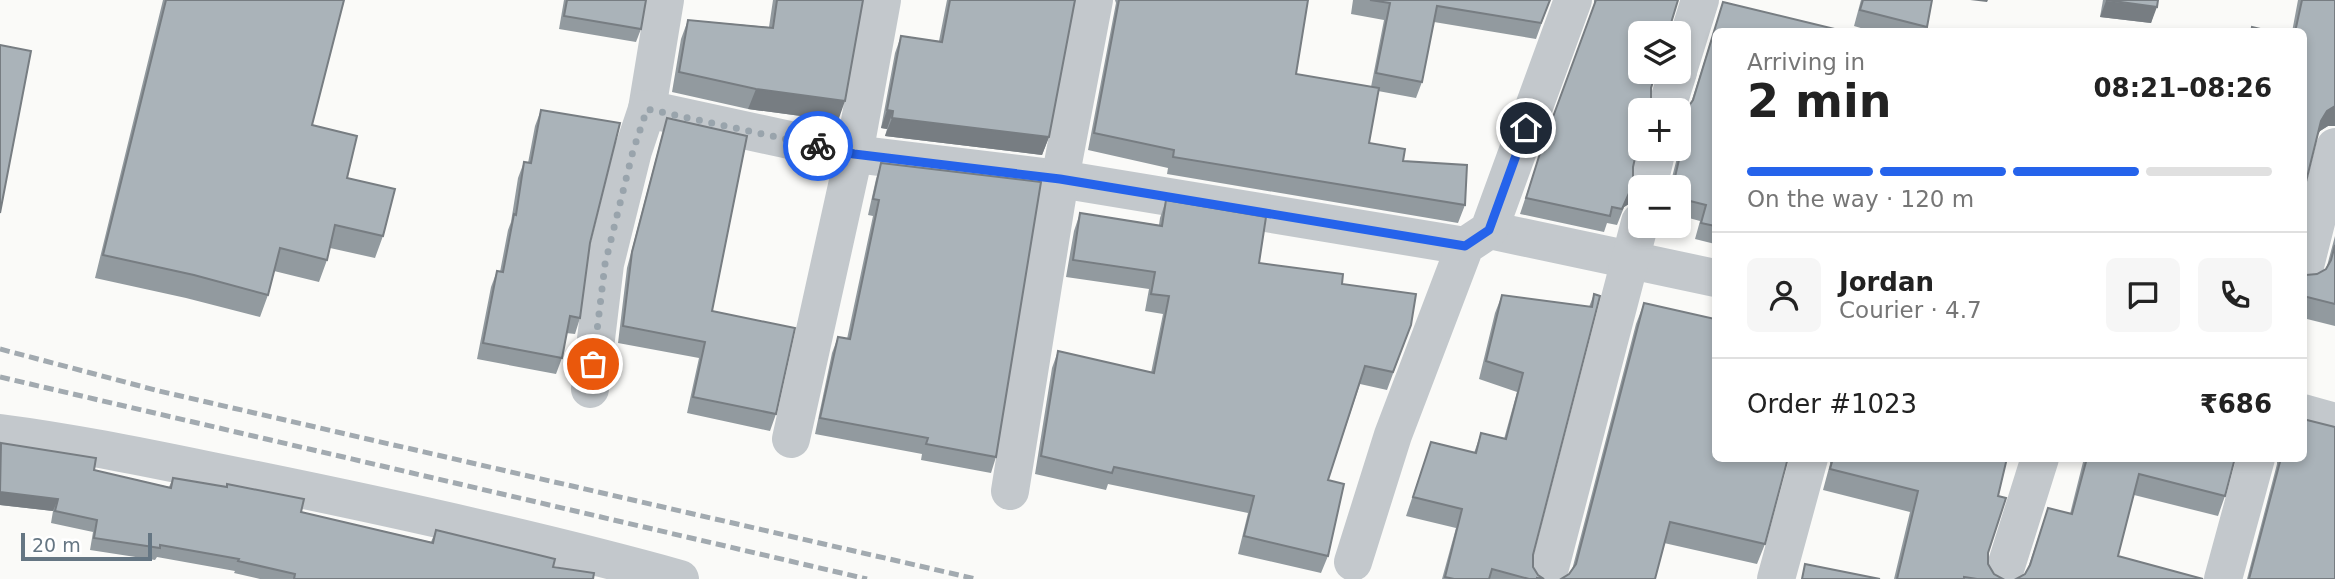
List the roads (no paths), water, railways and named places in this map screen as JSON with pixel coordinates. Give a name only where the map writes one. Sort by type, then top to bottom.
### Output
[{"type":"street","points":[[590,389],[605,264],[633,151],[647,109],[665,0]]},
{"type":"street","points":[[791,439],[854,154],[882,0]]},
{"type":"street","points":[[1010,491],[1060,179],[1094,0]]},
{"type":"street","points":[[1353,562],[1393,435],[1477,238],[1573,0]]},
{"type":"street","points":[[1691,29],[1700,0]]},
{"type":"street","points":[[647,109],[854,154],[1060,179],[1477,238],[1630,261],[1712,277]]},
{"type":"street","points":[[2307,258],[2335,146]]},
{"type":"street","points":[[1547,579],[1636,238]]},
{"type":"street","points":[[2307,415],[2335,422]]},
{"type":"street","points":[[0,433],[66,441],[320,493],[597,556],[680,579]]},
{"type":"street","points":[[1776,579],[1808,462]]},
{"type":"street","points":[[2002,579],[2039,462]]},
{"type":"street","points":[[2223,579],[2255,462]]},
{"type":"railway","points":[[0,349],[159,391],[976,579]]},
{"type":"railway","points":[[0,377],[867,579]]}]
